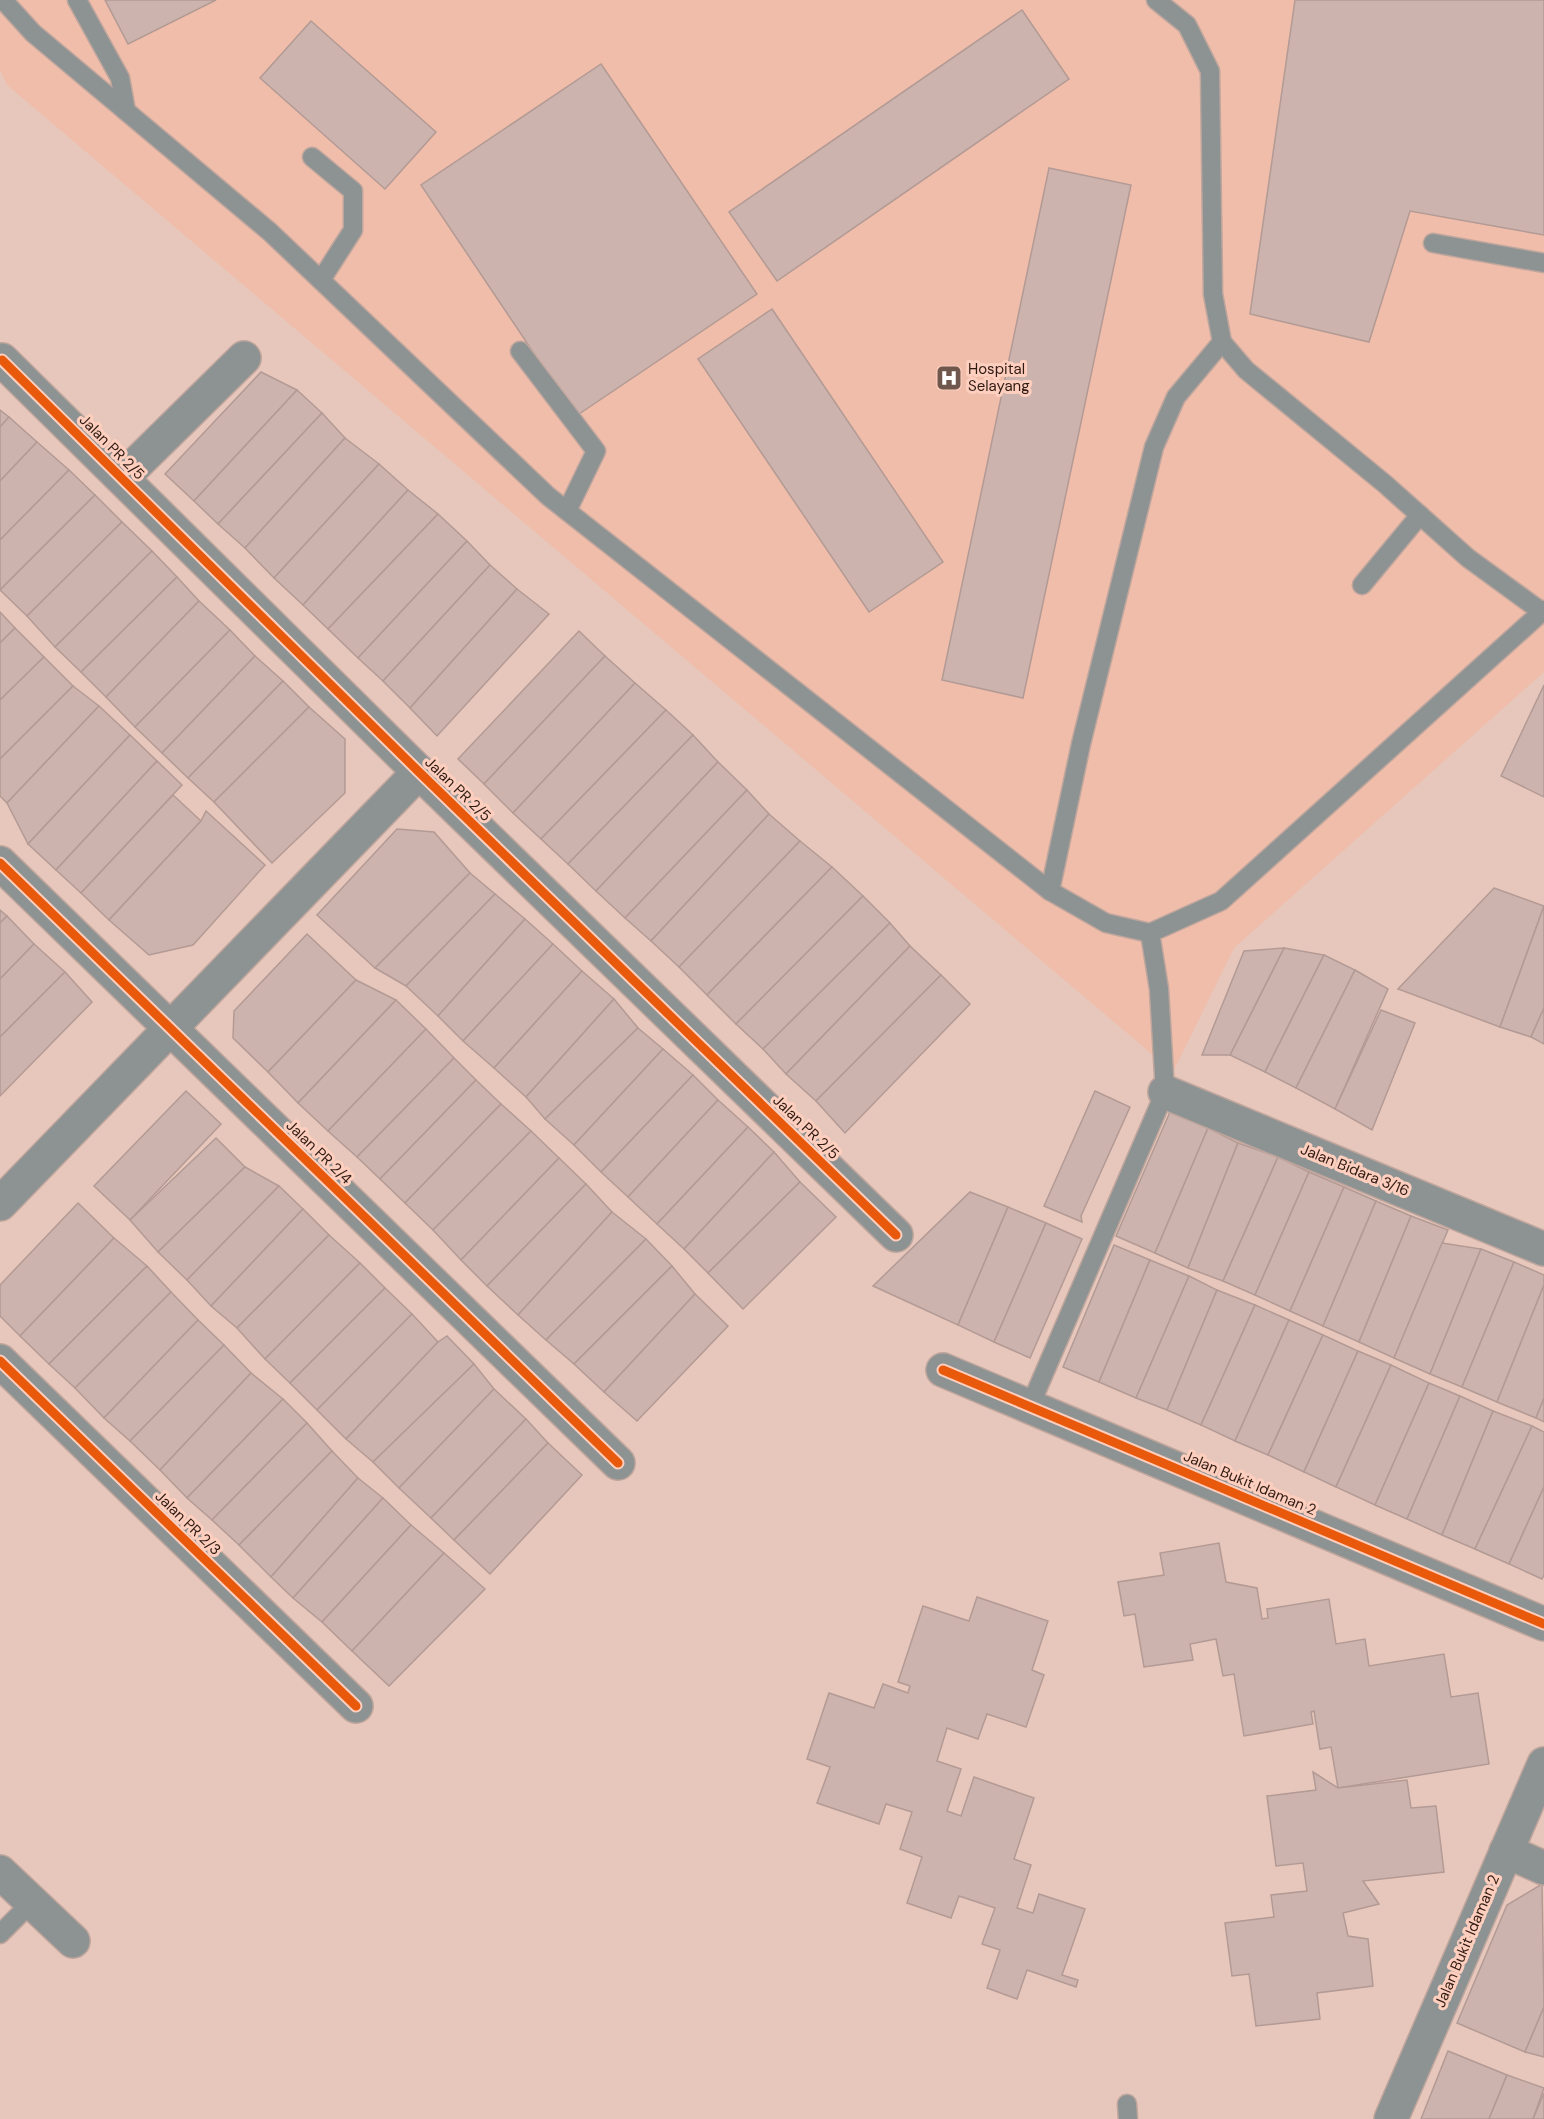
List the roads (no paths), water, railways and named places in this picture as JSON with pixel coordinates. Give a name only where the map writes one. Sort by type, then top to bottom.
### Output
[{"type":"street","points":[[122,478],[244,358]]},
{"type":"street","name":"Jalan PR 2/5","points":[[2,360],[419,772],[896,1235]]},
{"type":"street","points":[[0,1204],[419,772]]},
{"type":"street","name":"Jalan PR 2/4","points":[[0,863],[618,1463]]},
{"type":"street","name":"Jalan Bidara 3/16","points":[[1166,1092],[1544,1249]]},
{"type":"street","name":"Jalan PR 2/3","points":[[0,1361],[356,1706]]},
{"type":"street","name":"Jalan Bukit Idaman 2","points":[[943,1370],[1544,1624]]},
{"type":"street","name":"Jalan Bukit Idaman 2","points":[[1391,2119],[1544,1764]]},
{"type":"street","points":[[1506,1851],[1544,1868]]},
{"type":"street","points":[[0,1872],[73,1941]]},
{"type":"lane","points":[[3,0],[33,33],[261,225],[567,511],[1050,891],[1106,922],[1150,933],[1221,901],[1543,611],[1468,558],[1246,370],[1222,342],[1213,294],[1210,71],[1187,25],[1156,0]]},
{"type":"lane","points":[[77,0],[120,78],[126,111]]},
{"type":"lane","points":[[312,157],[353,191],[353,230],[321,280]]},
{"type":"lane","points":[[1433,243],[1544,262]]},
{"type":"lane","points":[[1050,891],[1081,744],[1154,447],[1176,397],[1222,342]]},
{"type":"lane","points":[[519,351],[596,451],[567,511]]},
{"type":"lane","points":[[1362,585],[1420,515]]},
{"type":"lane","points":[[1029,1406],[1166,1092],[1159,989],[1150,933]]},
{"type":"lane","points":[[0,1934],[32,1902]]},
{"type":"place","name":"Hospital Selayang","points":[[949,378]]}]
